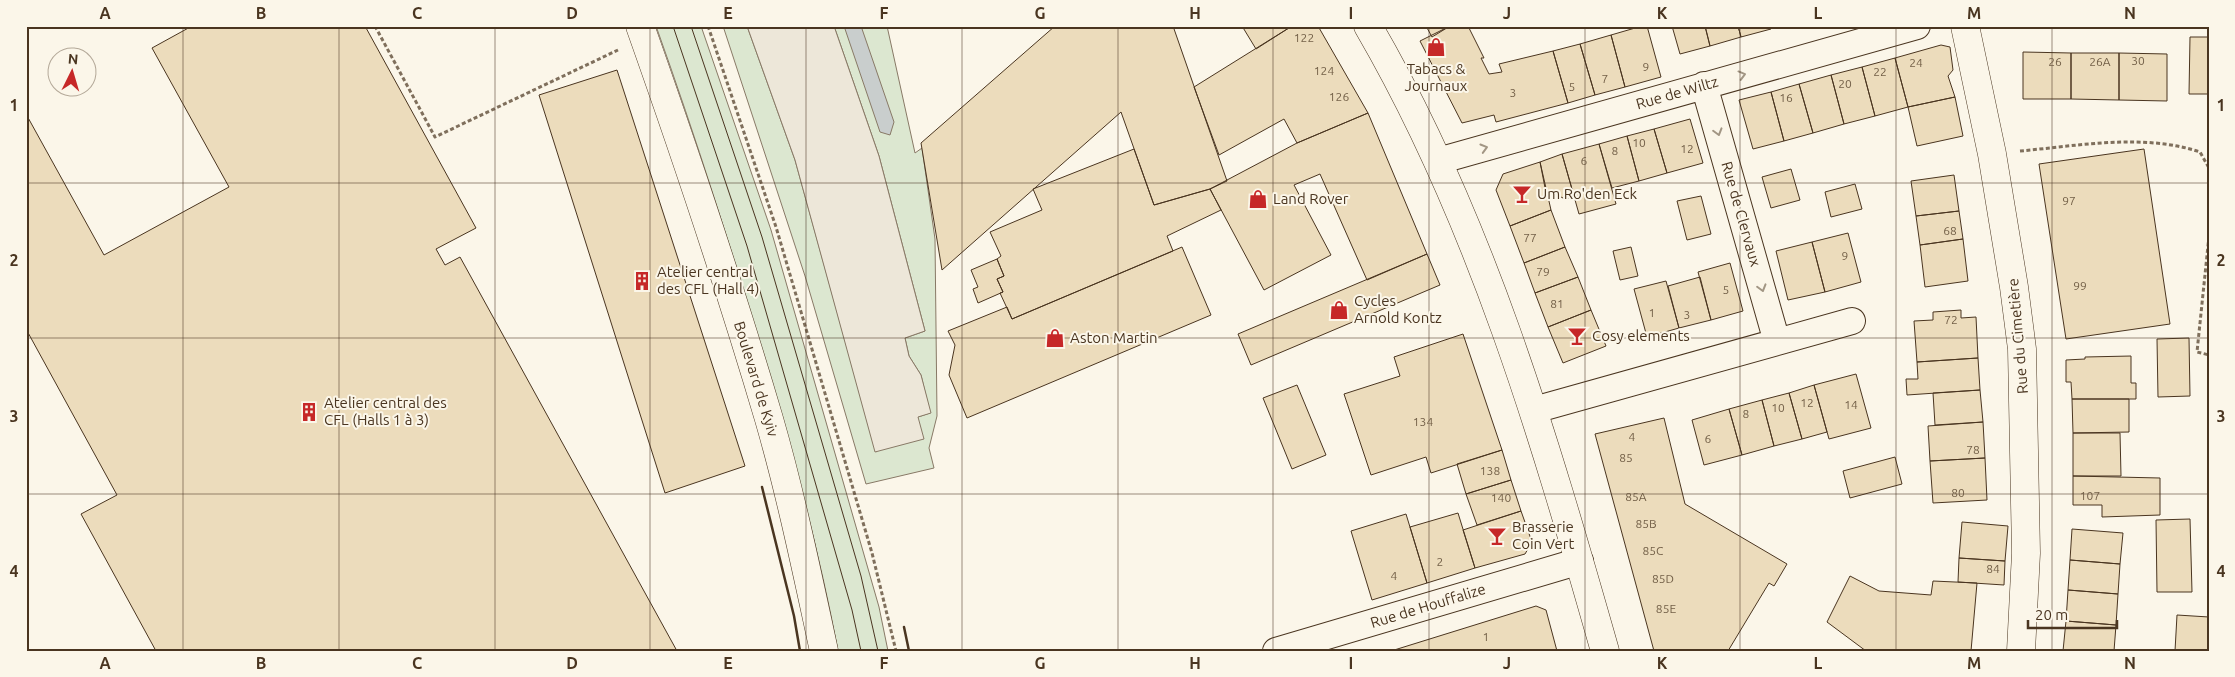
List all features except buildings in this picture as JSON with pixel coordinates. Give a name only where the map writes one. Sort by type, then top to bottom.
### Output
[{"type":"main road","name":"Boulevard de Kyiv","points":[[640,26],[688,162],[769,420],[789,494],[824,651]]},
{"type":"main road","points":[[1368,26],[1438,161],[1493,292],[1534,410],[1605,651]]},
{"type":"main road","name":"Rue du Cimetière","points":[[1965,26],[1992,154],[2014,287],[2022,349],[2026,553],[2021,651]]},
{"type":"street","name":"Rue de Wiltz","points":[[1438,161],[1917,26]]},
{"type":"street","name":"Rue de Clervaux","points":[[1704,85],[1777,342]]},
{"type":"street","points":[[1534,410],[1852,321]]},
{"type":"street","name":"Rue de Houffalize","points":[[1276,651],[1580,561]]},
{"type":"path","points":[[375,26],[435,137],[622,48]]},
{"type":"path","points":[[708,26],[776,227],[872,553],[896,651]]},
{"type":"path","points":[[1992,154],[2141,142],[2188,148],[2200,152],[2209,168]]},
{"type":"path","points":[[2209,236],[2197,352],[2209,355]]},
{"type":"green space","points":[[656,26],[701,26],[771,230],[879,607],[888,651],[838,651],[815,543],[776,400],[713,195]]},
{"type":"green space","points":[[723,26],[747,26],[795,160],[876,452],[918,417],[930,413],[921,375],[909,356],[905,338],[925,331],[879,156],[834,26],[887,26],[915,153],[922,148],[935,239],[937,416],[929,448],[934,468],[866,484],[805,276]]},
{"type":"shaded area","points":[[747,26],[834,26],[879,156],[925,331],[905,338],[909,356],[921,375],[931,413],[918,417],[924,439],[875,452],[795,160]]},
{"type":"shaded area","points":[[844,26],[861,26],[894,122],[890,135],[880,132]]},
{"type":"tram line","points":[[673,26],[747,246],[852,610],[861,651]]},
{"type":"tram line","points":[[691,26],[762,237],[861,576],[878,651]]},
{"type":"wall","points":[[762,487],[794,616],[800,651]]},
{"type":"wall","points":[[904,627],[909,651]]},
{"type":"place","name":"Tabacs & Journaux","points":[[1436,47]]},
{"type":"place","name":"Um Ro'den Eck","points":[[1522,194]]},
{"type":"place","name":"Land Rover","points":[[1258,199]]},
{"type":"place","name":"Atelier central des CFL (Hall 4)","points":[[642,281]]},
{"type":"place","name":"Cycles Arnold Kontz","points":[[1339,310]]},
{"type":"place","name":"Cosy elements","points":[[1577,336]]},
{"type":"place","name":"Aston Martin","points":[[1055,338]]},
{"type":"place","name":"Atelier central des CFL (Halls 1 à 3)","points":[[309,412]]},
{"type":"place","name":"Brasserie Coin Vert","points":[[1497,536]]}]
